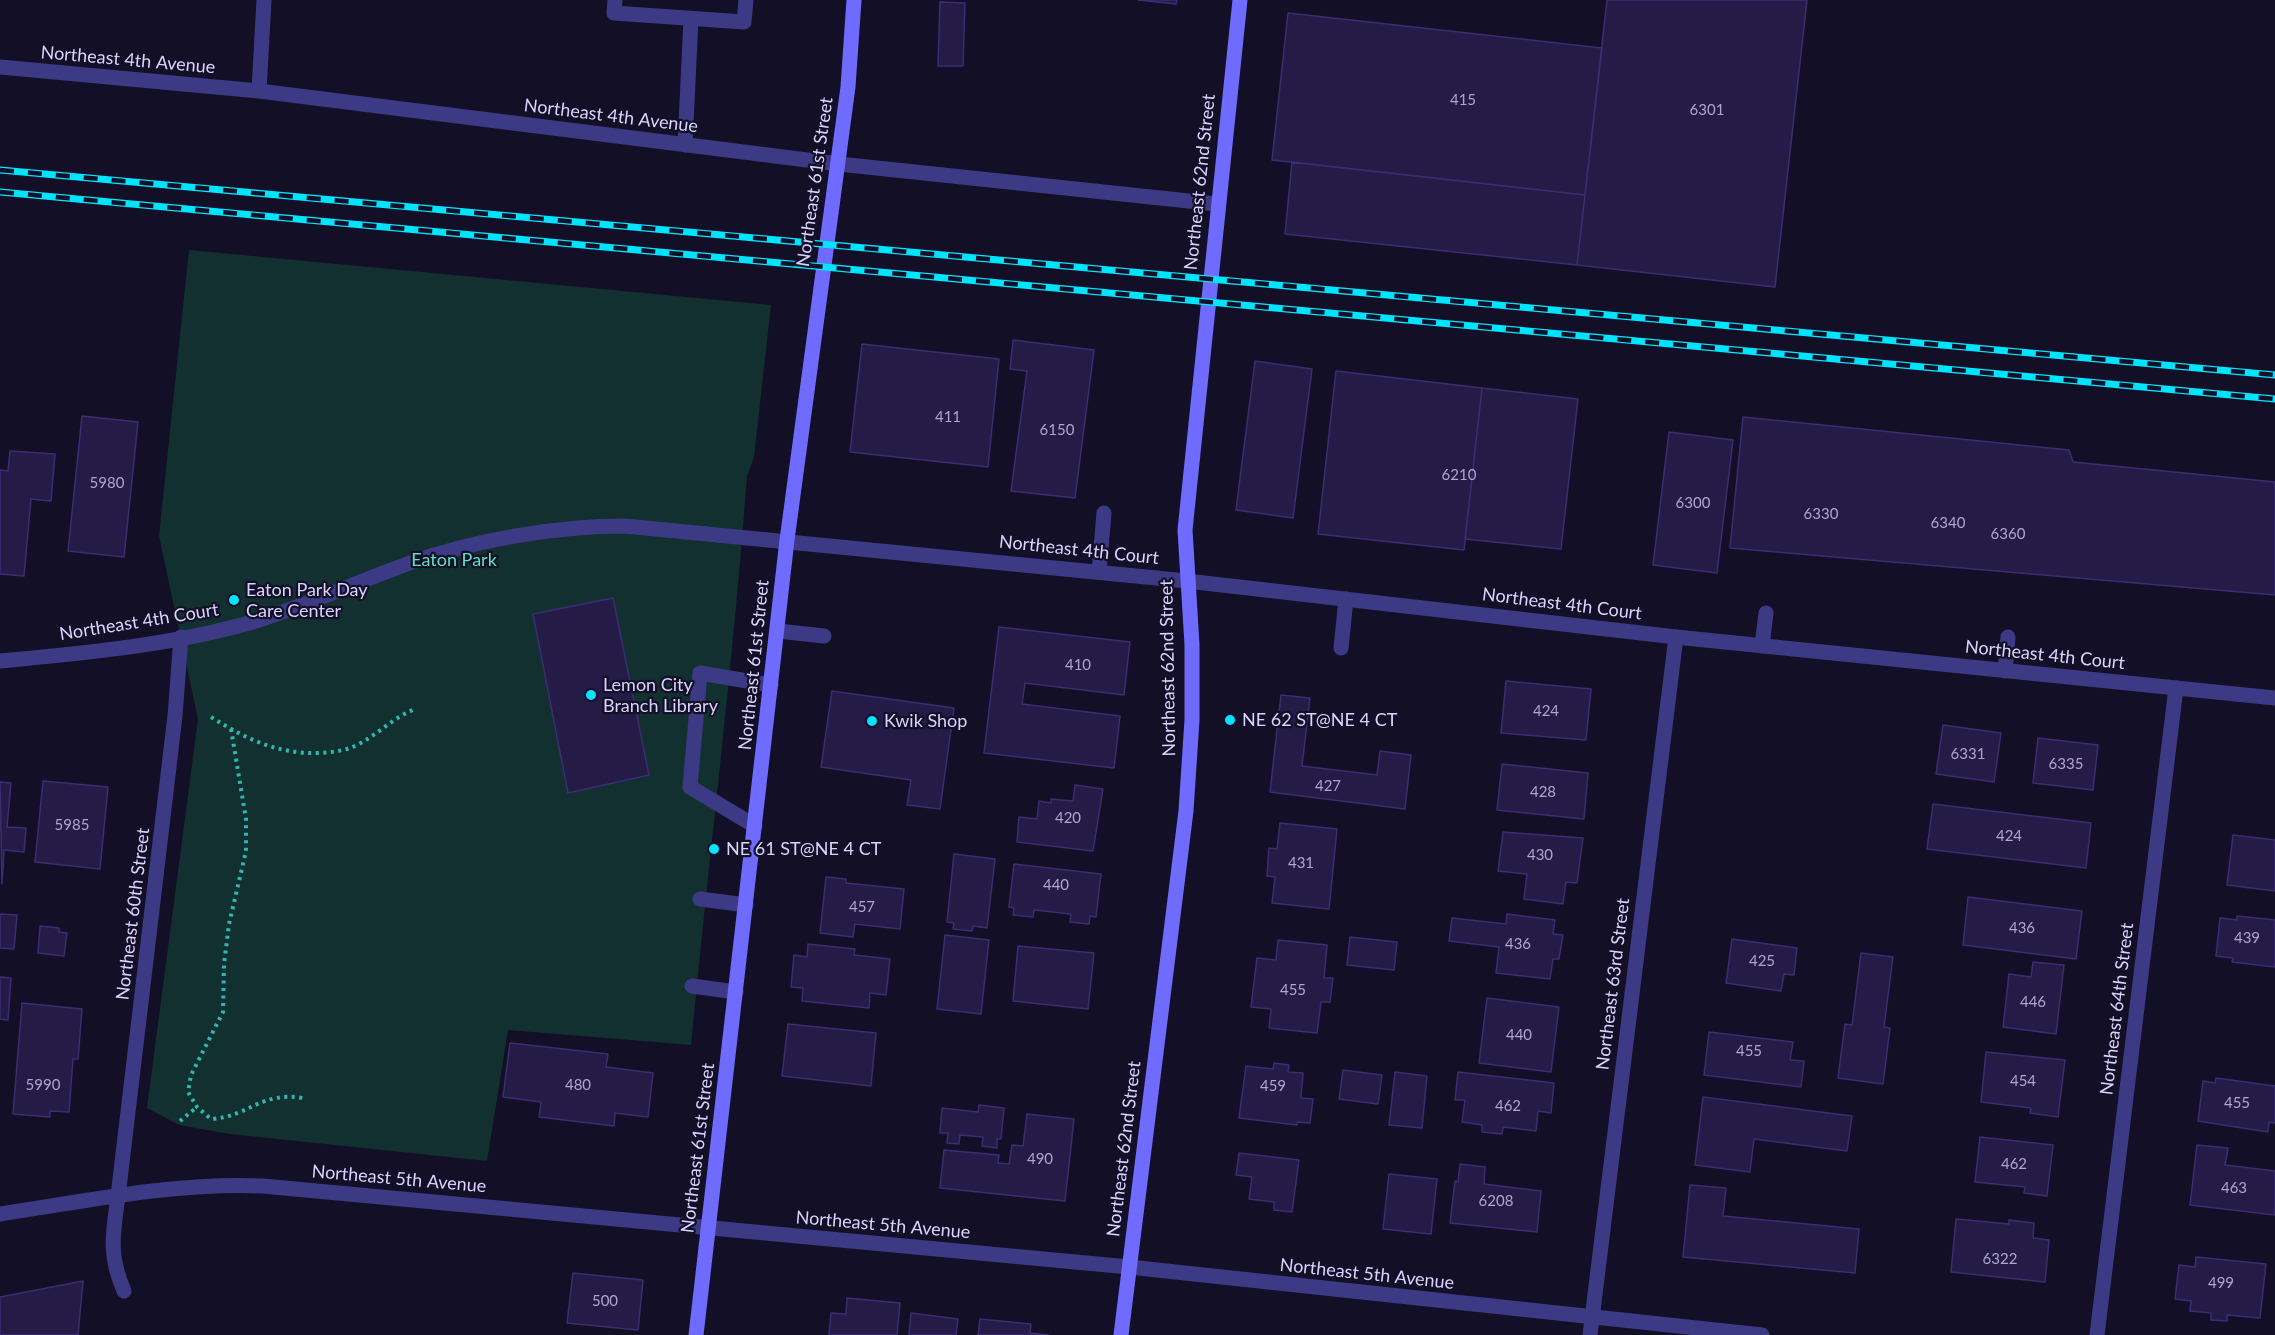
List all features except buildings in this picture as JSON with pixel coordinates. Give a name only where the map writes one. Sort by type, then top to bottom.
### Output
[{"type":"main road","name":"Northeast 61st Street","points":[[696,1335],[787,540],[839,164],[848,87],[854,0]]},
{"type":"main road","name":"Northeast 62nd Street","points":[[1121,1335],[1186,811],[1192,720],[1192,645],[1185,530],[1217,204],[1240,0]]},
{"type":"street","points":[[259,91],[264,0]]},
{"type":"street","points":[[615,0],[614,13],[744,22],[746,0]]},
{"type":"street","points":[[685,145],[691,19]]},
{"type":"street","name":"Northeast 4th Avenue","points":[[0,68],[259,91],[839,164],[1217,204]]},
{"type":"street","points":[[1099,572],[1104,513]]},
{"type":"street","name":"Northeast 4th Court","points":[[0,661],[181,637],[259,620],[434,555],[559,530],[625,526],[787,540],[1187,581],[1676,637],[2275,698]]},
{"type":"street","points":[[1341,648],[1346,599]]},
{"type":"street","points":[[1762,646],[1766,614]]},
{"type":"street","points":[[778,631],[824,636]]},
{"type":"street","name":"Northeast 60th Street","points":[[124,1291],[114,1267],[111,1245],[172,740],[181,637]]},
{"type":"street","name":"Northeast 63rd Street","points":[[1590,1335],[1676,637]]},
{"type":"street","points":[[2005,670],[2008,637]]},
{"type":"street","points":[[755,826],[690,787],[700,674],[771,685]]},
{"type":"street","name":"Northeast 64th Street","points":[[2097,1335],[2176,688]]},
{"type":"street","points":[[700,899],[746,905]]},
{"type":"street","points":[[692,986],[736,992]]},
{"type":"street","name":"Northeast 5th Avenue","points":[[0,1214],[199,1185],[263,1186],[1129,1267],[1762,1335]]},
{"type":"path","points":[[211,717],[255,742],[278,750],[299,753],[339,751],[359,744],[399,716],[413,710]]},
{"type":"path","points":[[231,729],[246,819],[246,851],[229,924],[224,964],[223,1012],[188,1081],[188,1092],[207,1118],[217,1119],[233,1115],[254,1104],[280,1095],[303,1098]]},
{"type":"path","points":[[180,1121],[197,1107]]},
{"type":"green space","name":"Eaton Park","points":[[189,250],[771,305],[754,457],[747,476],[735,618],[691,1045],[508,1030],[487,1161],[230,1134],[179,1125],[147,1108],[198,719],[159,536]]},
{"type":"railway","points":[[0,170],[2275,375]]},
{"type":"railway","points":[[0,192],[2275,399]]},
{"type":"place","name":"Eaton Park Day Care Center","points":[[234,600]]},
{"type":"place","name":"Lemon City Branch Library","points":[[591,695]]},
{"type":"place","name":"NE 62 ST@NE 4 CT","points":[[1230,720]]},
{"type":"place","name":"Kwik Shop","points":[[872,721]]},
{"type":"place","name":"NE 61 ST@NE 4 CT","points":[[714,849]]}]
